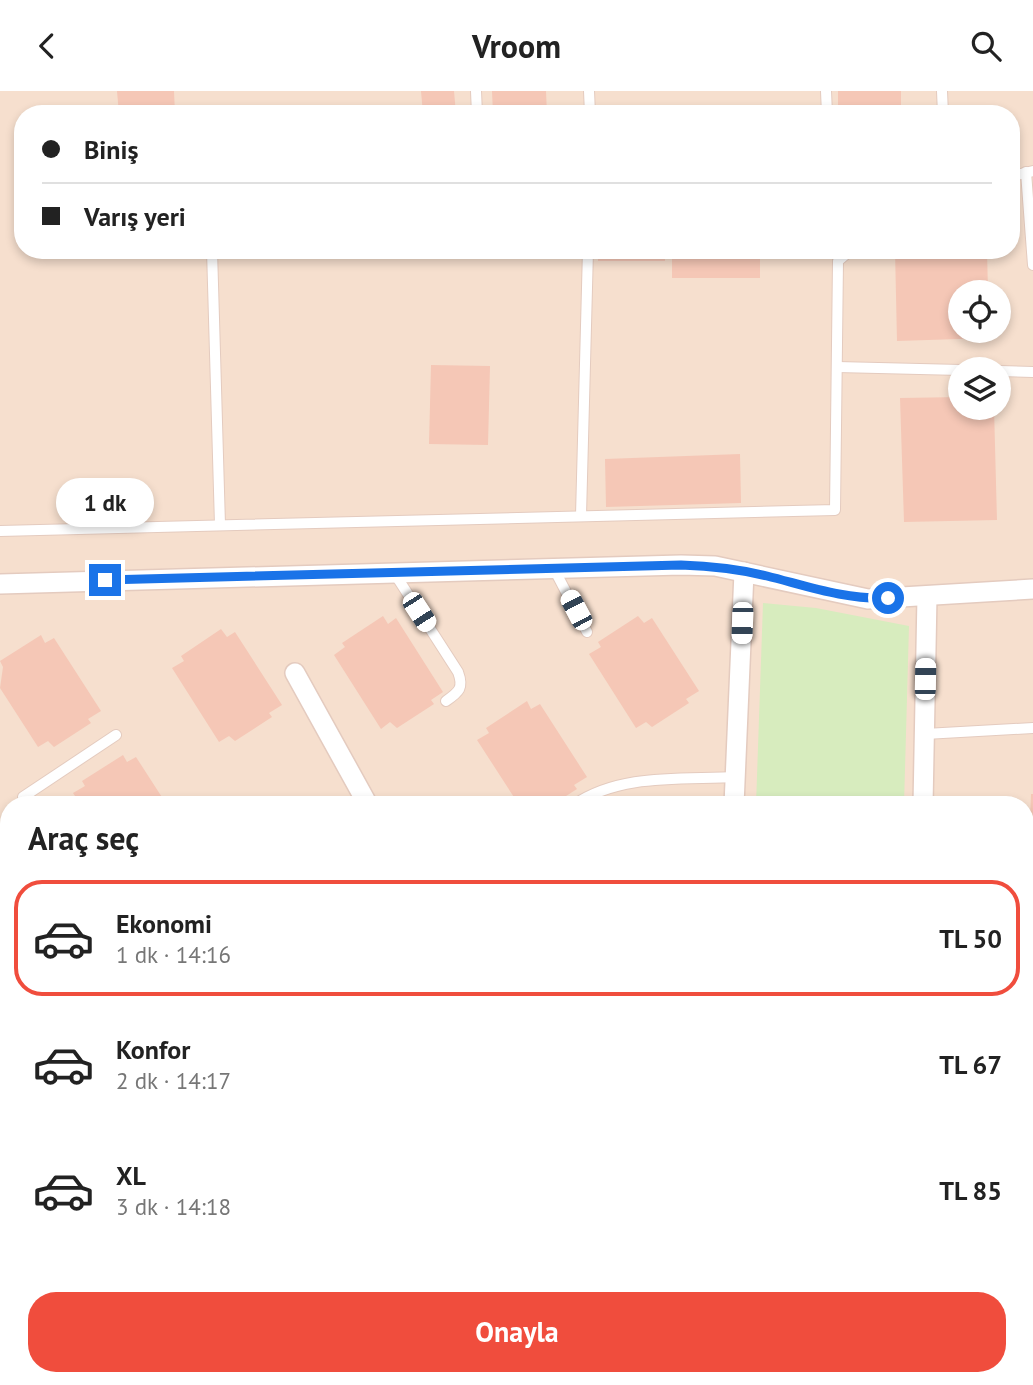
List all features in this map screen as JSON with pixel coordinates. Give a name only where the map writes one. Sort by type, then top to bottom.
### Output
[{"type":"street","points":[[0,584],[681,565],[744,572],[868,599],[1033,589]]},
{"type":"street","points":[[735,796],[744,572]]},
{"type":"street","points":[[923,796],[927,596]]},
{"type":"street","points":[[295,674],[363,796]]},
{"type":"lane","points":[[1030,172],[1033,265]]},
{"type":"lane","points":[[212,259],[220,525]]},
{"type":"lane","points":[[581,516],[587,259]]},
{"type":"lane","points":[[0,531],[835,510],[838,261],[840,259]]},
{"type":"lane","points":[[837,367],[948,370]]},
{"type":"lane","points":[[1011,371],[1033,372]]},
{"type":"lane","points":[[553,567],[587,632]]},
{"type":"lane","points":[[393,572],[458,672],[462,683],[459,691],[446,701]]},
{"type":"lane","points":[[925,734],[1033,727]]},
{"type":"lane","points":[[24,796],[116,735]]},
{"type":"lane","points":[[587,796],[595,790],[632,782],[736,777]]},
{"type":"shaded area","points":[[0,91],[1033,91],[1033,796],[0,796]]},
{"type":"green space","points":[[763,603],[816,608],[909,626],[904,796],[756,796]]},
{"type":"building","points":[[117,91],[174,91],[175,105],[118,105]]},
{"type":"building","points":[[421,91],[454,91],[455,105],[422,105]]},
{"type":"building","points":[[492,91],[546,91],[547,105],[493,105]]},
{"type":"building","points":[[838,91],[901,91],[901,105],[838,105]]},
{"type":"building","points":[[598,259],[665,259],[665,261]]},
{"type":"building","points":[[672,259],[760,259],[760,278],[672,278]]},
{"type":"building","points":[[895,259],[987,259],[988,280],[948,280],[948,339],[897,341]]},
{"type":"building","points":[[431,365],[490,366],[488,445],[429,444]]},
{"type":"building","points":[[948,397],[948,420],[994,420],[997,520],[904,522],[900,398]]},
{"type":"building","points":[[740,454],[741,503],[606,507],[605,459]]},
{"type":"building","points":[[383,616],[388,624],[396,618],[443,692],[431,700],[434,704],[397,728],[390,722],[381,729],[334,655],[345,647],[342,643]]},
{"type":"building","points":[[638,616],[644,623],[652,618],[699,691],[686,699],[689,703],[652,727],[646,722],[636,728],[589,654],[601,647],[598,642]]},
{"type":"building","points":[[221,629],[227,637],[235,632],[282,705],[269,713],[272,717],[235,741],[229,736],[219,742],[172,668],[184,661],[181,656]]},
{"type":"building","points":[[41,635],[45,643],[54,638],[101,711],[88,719],[91,723],[54,747],[48,741],[38,747],[0,688],[3,667],[0,661]]},
{"type":"building","points":[[527,701],[531,709],[540,704],[587,777],[574,785],[577,789],[566,796],[513,796],[477,740],[489,733],[486,728]]},
{"type":"building","points":[[123,755],[127,762],[136,757],[161,796],[75,796],[73,793],[85,786],[82,781]]},
{"type":"route","points":[[105,580],[681,565],[715,566],[764,575],[822,591],[868,599],[888,598]]}]
